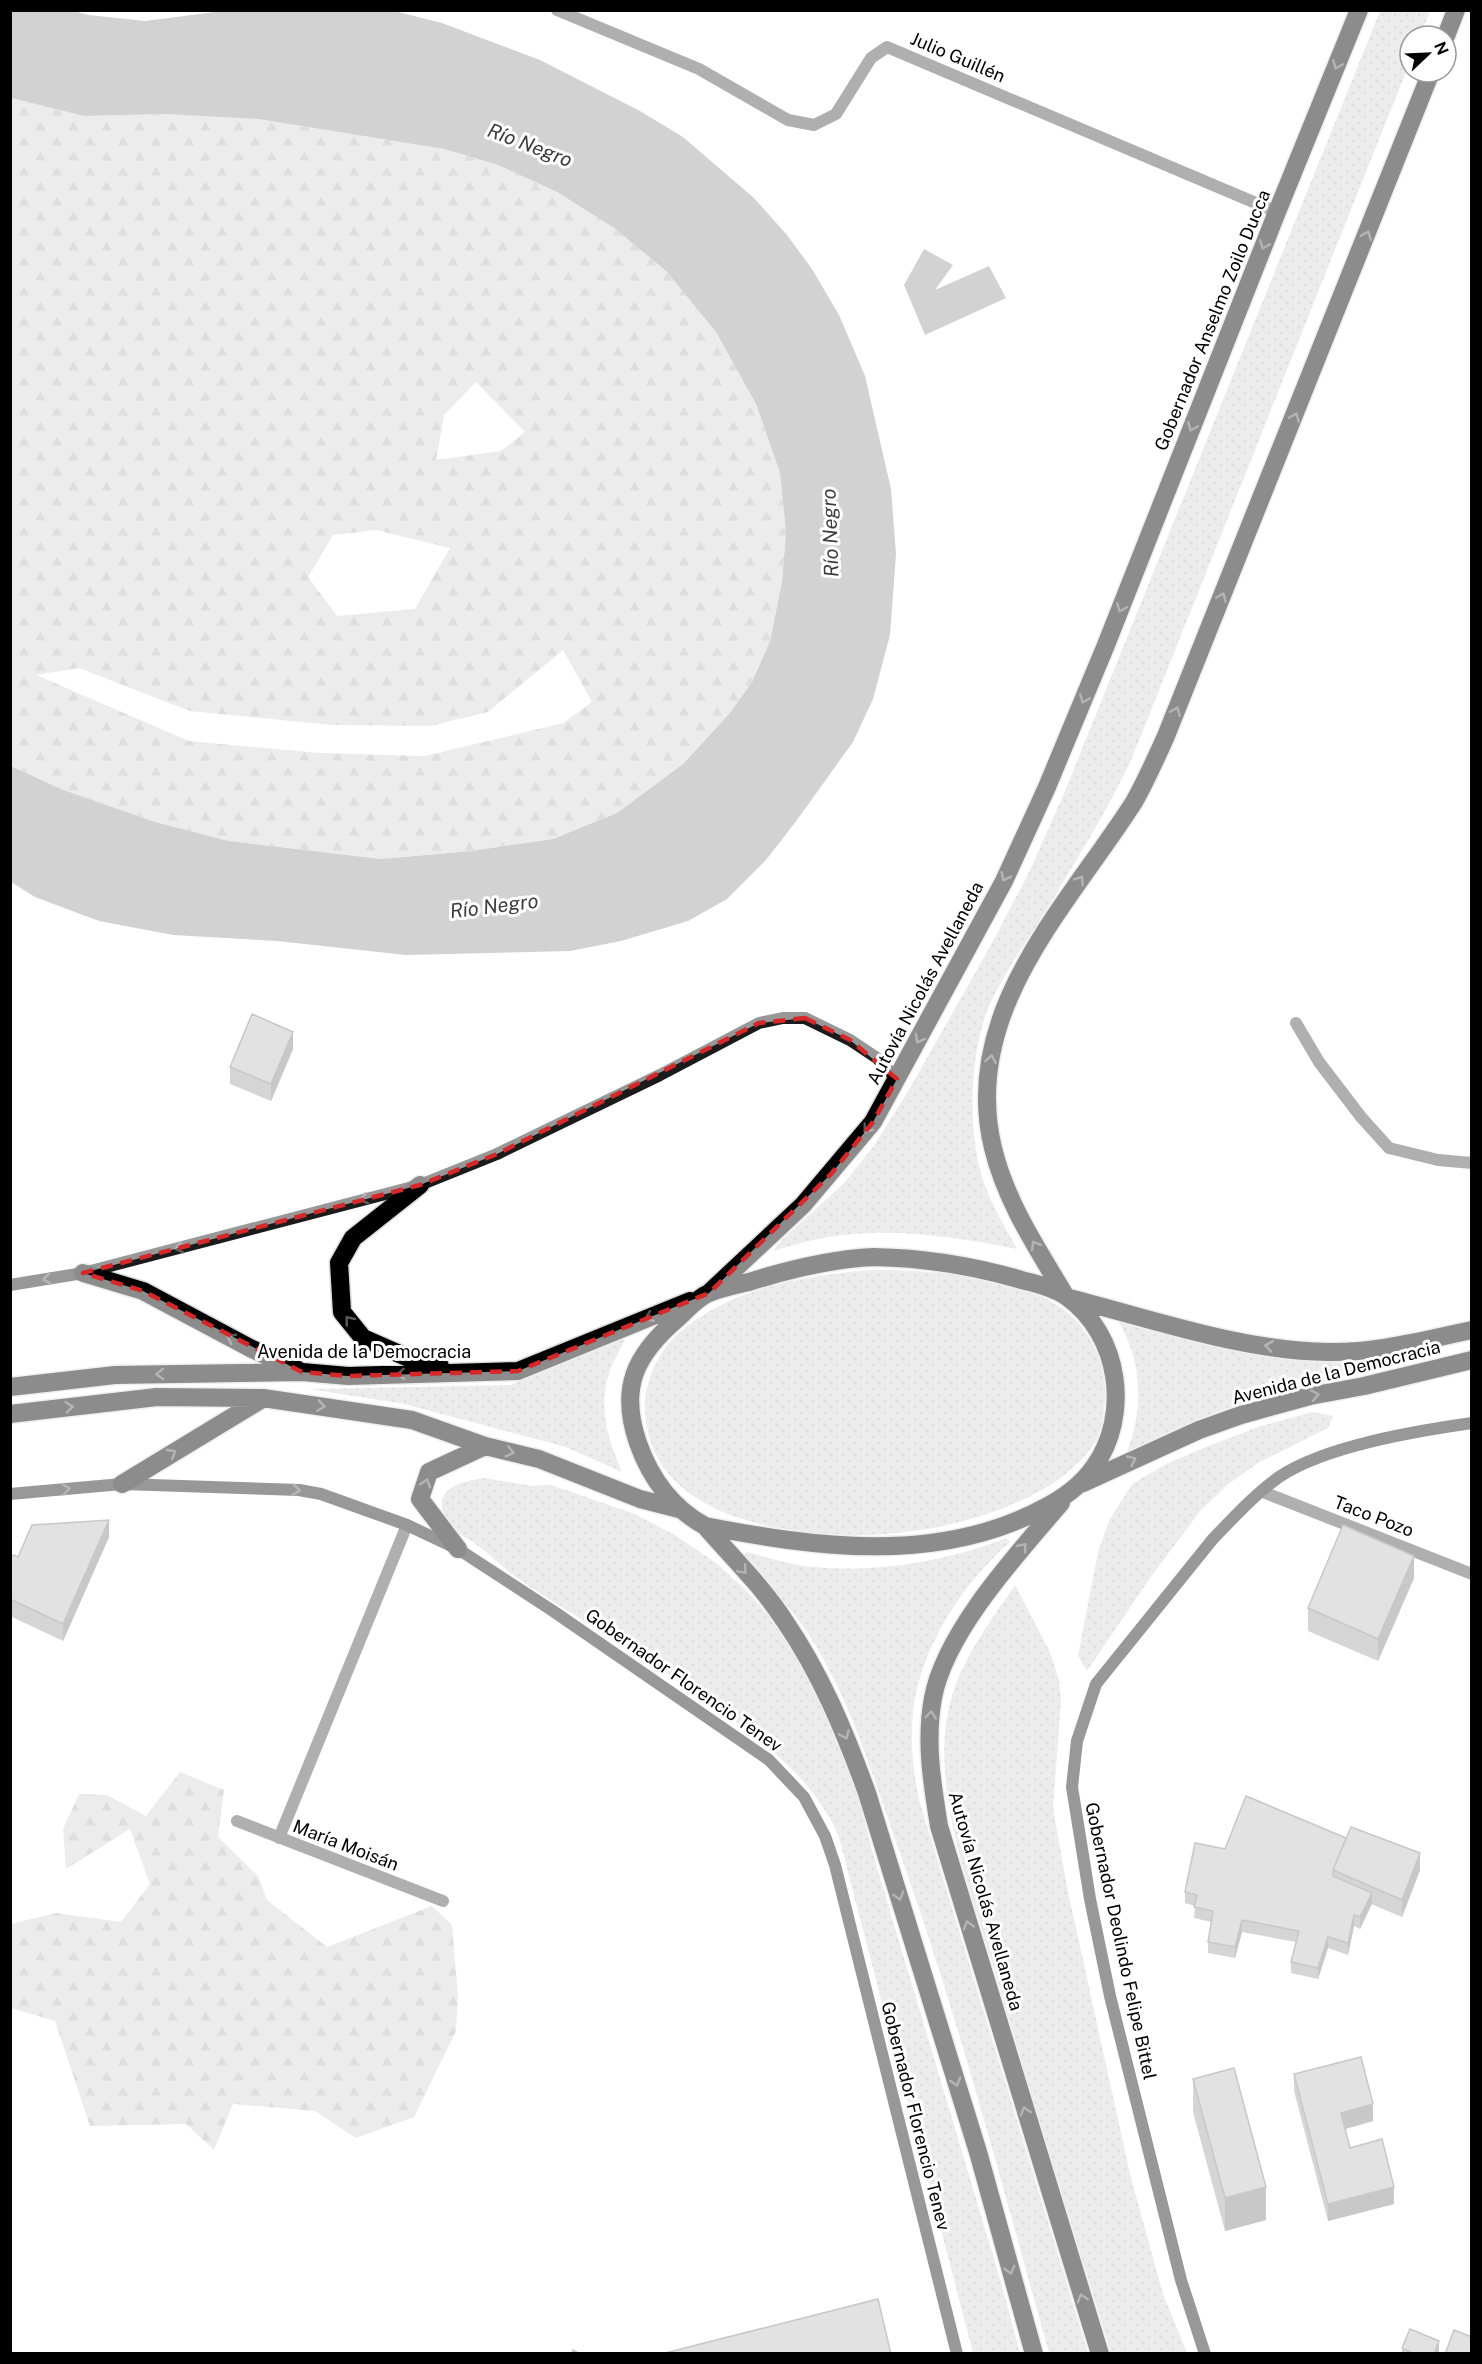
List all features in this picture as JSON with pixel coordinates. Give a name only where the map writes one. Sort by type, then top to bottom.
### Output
[{"type":"highway","name":"Gobernador Anselmo Zoilo Ducca","points":[[1106,645],[1359,10]]},
{"type":"highway","points":[[1067,1296],[1020,1218],[1004,1183],[994,1149],[987,1117],[986,1095],[993,1044],[1016,983],[1036,945],[1122,820],[1149,773],[1200,652],[1426,84]]},
{"type":"highway","name":"Autovía Nicolás Avellaneda","points":[[705,1526],[666,1494],[654,1479],[632,1425],[630,1397],[632,1380],[647,1348],[657,1336],[706,1295],[795,1213],[831,1174],[873,1122],[1004,880],[1047,787],[1106,645]]},
{"type":"highway","points":[[420,1185],[353,1238],[339,1263],[342,1312],[363,1338],[420,1363],[477,1372]]},
{"type":"highway","name":"Avenida de la Democracia","points":[[10,1387],[115,1375],[302,1372],[348,1376],[518,1371],[706,1295],[824,1262],[886,1257],[943,1261],[990,1270],[1067,1296],[1208,1334],[1296,1350],[1328,1352],[1384,1348],[1472,1329]]},
{"type":"highway","points":[[83,1273],[143,1291],[252,1349],[302,1372]]},
{"type":"highway","name":"Autovía Nicolás Avellaneda","points":[[1067,1296],[1088,1318],[1101,1338],[1116,1377],[1117,1394],[1111,1433],[1094,1468],[1005,1568],[967,1624],[942,1667],[933,1697],[929,1748],[939,1826],[1100,2354]]},
{"type":"highway","name":"Avenida de la Democracia","points":[[1075,1487],[1199,1430],[1241,1415],[1310,1396],[1365,1386],[1472,1360]]},
{"type":"highway","points":[[10,1414],[157,1397],[263,1398],[412,1420],[485,1446],[539,1459],[640,1499],[684,1510]]},
{"type":"highway","points":[[122,1484],[263,1398]]},
{"type":"highway","points":[[458,1549],[420,1499],[429,1472],[485,1446]]},
{"type":"highway","points":[[705,1526],[789,1541],[845,1546],[904,1545],[959,1537],[1012,1522],[1037,1512],[1075,1487]]},
{"type":"highway","points":[[705,1526],[783,1618],[813,1665],[853,1753],[978,2152],[1034,2354]]},
{"type":"street","name":"Julio Guillén","points":[[557,10],[699,69],[788,120],[814,125],[836,114],[871,58],[888,47],[1277,213]]},
{"type":"street","points":[[10,1285],[83,1273],[420,1185],[497,1154],[660,1075],[759,1023],[783,1018],[805,1018],[850,1040],[877,1058],[897,1079]]},
{"type":"street","points":[[1296,1023],[1319,1062],[1361,1117],[1389,1148],[1438,1160],[1472,1163]]},
{"type":"street","name":"Gobernador Deolindo Felipe Bittel","points":[[1205,2354],[1181,2280],[1110,1996],[1074,1806],[1073,1766],[1080,1728],[1096,1684],[1212,1540],[1279,1478],[1313,1458],[1426,1429],[1472,1423]]},
{"type":"street","points":[[10,1494],[122,1484]]},
{"type":"street","name":"Gobernador Florencio Tenev","points":[[122,1484],[237,1486],[298,1490],[321,1494],[407,1525],[458,1549],[741,1739],[768,1760],[804,1797],[825,1836],[843,1896],[957,2354]]},
{"type":"street","name":"Taco Pozo","points":[[1263,1492],[1472,1574]]},
{"type":"street","points":[[279,1838],[407,1525]]},
{"type":"street","name":"María Moisán","points":[[237,1821],[442,1901]]},
{"type":"highlighted area","points":[[805,1018],[850,1040],[897,1079],[873,1122],[831,1174],[709,1293],[518,1371],[348,1376],[302,1372],[143,1291],[83,1273],[420,1185],[497,1154],[759,1023]]},
{"type":"green space","points":[[1380,11],[1430,11],[1425,24],[1398,24],[1398,84],[1401,84],[1130,763],[1081,853],[1003,978],[983,1023],[974,1068],[975,1141],[987,1192],[1017,1249],[941,1236],[864,1233],[813,1240],[773,1251],[844,1183],[873,1147],[910,1088],[991,945],[1030,870],[1063,796]]},
{"type":"green space","points":[[11,98],[84,116],[166,114],[258,119],[444,149],[498,165],[557,192],[614,228],[666,271],[716,332],[756,404],[780,473],[786,532],[782,582],[770,641],[752,682],[729,714],[683,764],[617,813],[553,839],[471,851],[381,859],[229,841],[155,822],[61,789],[11,766]],"holes":[[[476,382],[525,432],[501,451],[436,460],[444,415]],[[376,530],[450,548],[415,609],[337,616],[308,577],[333,535]],[[563,650],[592,702],[563,723],[425,756],[320,753],[189,741],[36,675],[79,668],[190,711],[331,725],[430,726],[488,712]]]},
{"type":"green space","points":[[868,1270],[942,1273],[996,1282],[1044,1298],[1072,1316],[1093,1345],[1104,1379],[1104,1412],[1099,1434],[1092,1447],[1071,1469],[1045,1488],[1015,1503],[982,1516],[913,1531],[850,1535],[784,1529],[719,1510],[690,1494],[667,1472],[652,1445],[645,1410],[650,1378],[665,1348],[680,1332],[700,1317],[745,1295],[794,1281]]},
{"type":"green space","points":[[1114,1314],[1344,1358],[1421,1354],[1234,1406],[1201,1418],[1127,1452],[1136,1417],[1138,1382],[1130,1347]]},
{"type":"green space","points":[[616,1337],[623,1338],[624,1341],[606,1384],[604,1410],[612,1447],[622,1472],[566,1447],[404,1404],[309,1389],[511,1385]]},
{"type":"green space","points":[[1312,1412],[1333,1416],[1328,1428],[1258,1463],[1227,1485],[1201,1510],[1150,1578],[1087,1671],[1078,1656],[1098,1552],[1110,1519],[1132,1484],[1166,1464],[1206,1447],[1258,1427]]},
{"type":"green space","points":[[484,1478],[532,1486],[551,1485],[635,1514],[675,1535],[716,1563],[747,1591],[775,1623],[796,1655],[818,1697],[854,1778],[873,1854],[1001,2282],[1020,2353],[973,2353],[838,1834],[827,1814],[814,1795],[785,1762],[751,1733],[662,1670],[524,1583],[476,1544],[454,1530],[443,1513],[443,1497],[453,1486]]},
{"type":"green space","points":[[1006,1538],[1010,1542],[992,1559],[960,1597],[935,1640],[917,1687],[913,1711],[913,1757],[920,1803],[1088,2353],[1049,2353],[980,2106],[943,1984],[862,1744],[837,1687],[807,1632],[743,1556],[747,1552],[806,1566],[888,1567],[937,1559]]},
{"type":"green space","points":[[1015,1585],[1050,1652],[1059,1680],[1061,1702],[1053,1808],[1067,1887],[1130,2174],[1163,2294],[1187,2353],[1111,2353],[956,1842],[945,1775],[944,1743],[948,1712],[966,1661]]},
{"type":"green space","points":[[180,1772],[224,1790],[218,1837],[258,1876],[267,1900],[327,1947],[432,1906],[452,1925],[458,1996],[456,2031],[414,2117],[356,2138],[315,2111],[233,2104],[214,2150],[186,2124],[90,2126],[55,2021],[11,2008],[11,1924],[56,1913],[121,1922],[150,1884],[130,1829],[66,1869],[63,1829],[79,1794],[107,1795],[146,1816]]},
{"type":"water","name":"Río Negro","points":[[11,11],[73,11],[145,21],[223,11],[394,11],[442,23],[540,60],[640,111],[683,137],[754,198],[787,235],[812,269],[839,315],[865,376],[891,489],[896,554],[890,635],[873,699],[853,742],[766,860],[727,899],[688,921],[621,941],[570,951],[406,955],[277,941],[173,935],[99,921],[35,897],[11,882],[11,766],[61,789],[155,822],[229,841],[381,859],[471,851],[553,839],[617,813],[683,764],[729,714],[752,682],[770,641],[782,582],[786,532],[780,473],[756,404],[716,332],[666,271],[614,228],[557,192],[498,165],[444,149],[258,119],[166,114],[84,116],[11,98]]},
{"type":"water","points":[[924,249],[953,265],[935,290],[989,266],[1006,298],[925,335],[904,285]]},
{"type":"building","points":[[252,1014],[293,1032],[271,1084],[230,1067]]},
{"type":"building","points":[[109,1520],[63,1624],[10,1599],[10,1557],[14,1555],[18,1557],[32,1525]]},
{"type":"building","points":[[1343,1525],[1414,1556],[1378,1639],[1308,1608]]},
{"type":"building","points":[[1246,1796],[1346,1838],[1333,1870],[1333,1876],[1372,1893],[1360,1917],[1354,1915],[1348,1943],[1328,1937],[1318,1968],[1291,1962],[1299,1931],[1242,1920],[1235,1947],[1208,1942],[1213,1911],[1194,1907],[1197,1895],[1185,1892],[1195,1843],[1225,1849]]},
{"type":"building","points":[[1351,1827],[1420,1853],[1402,1900],[1333,1870]]},
{"type":"building","points":[[1361,2057],[1373,2104],[1341,2113],[1350,2148],[1382,2139],[1394,2187],[1328,2204],[1294,2074]]},
{"type":"building","points":[[1234,2068],[1266,2187],[1225,2198],[1193,2079]]},
{"type":"building","points":[[878,2299],[891,2354],[661,2354]]},
{"type":"building","points":[[1410,2329],[1439,2341],[1434,2354],[1414,2354],[1402,2348]]},
{"type":"building","points":[[1454,2330],[1472,2337],[1472,2354],[1445,2354]]}]
